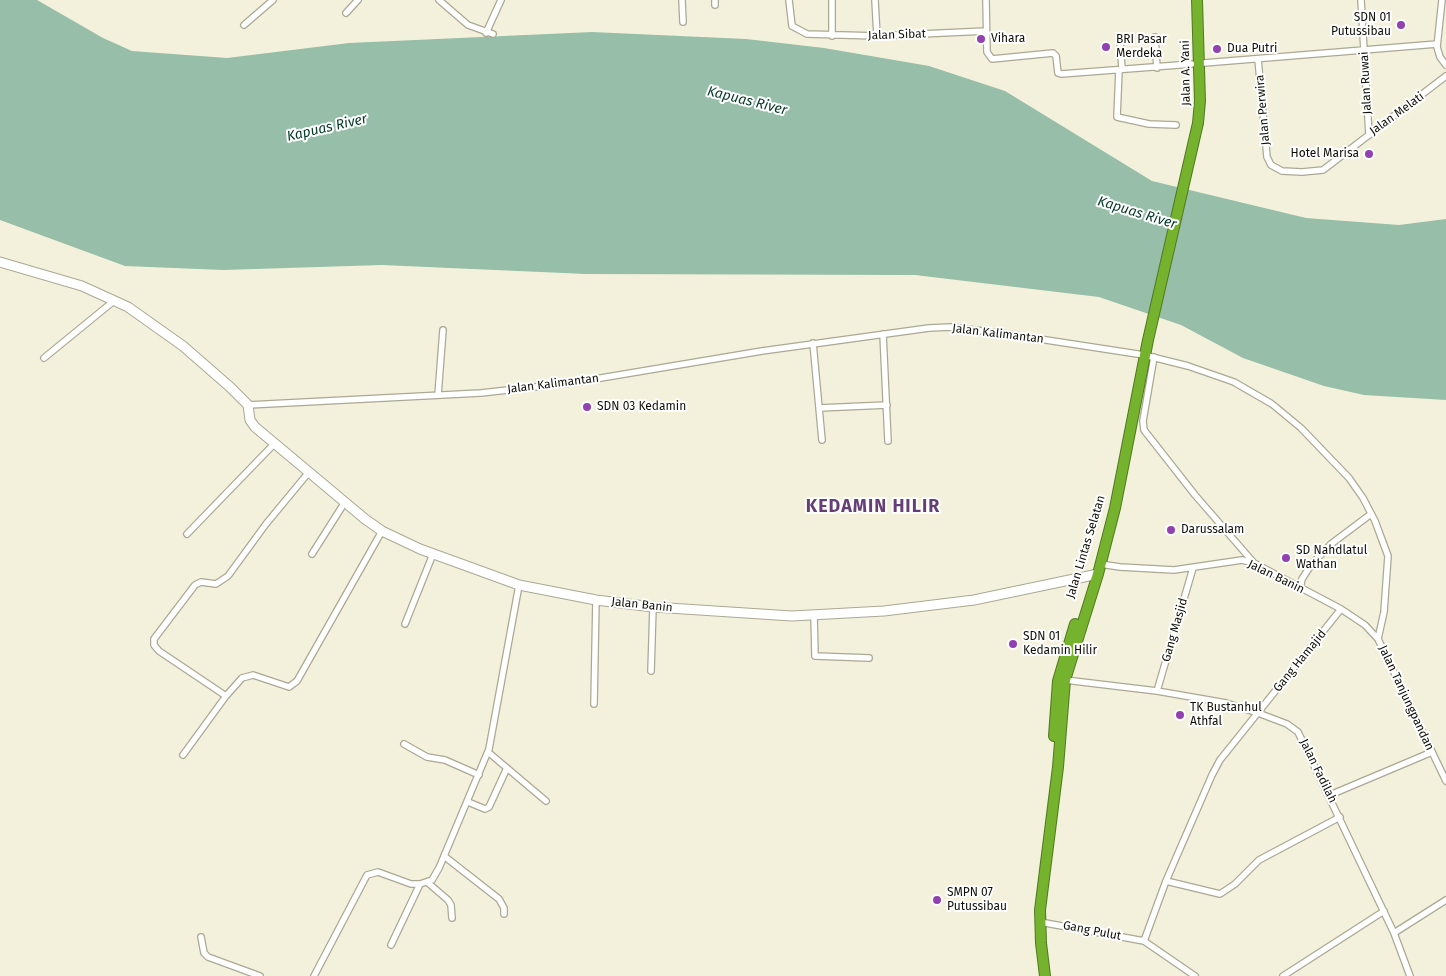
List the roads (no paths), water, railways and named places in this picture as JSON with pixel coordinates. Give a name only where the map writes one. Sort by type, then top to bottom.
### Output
[{"type":"highway","name":"Jalan A. Yani","points":[[1148,340],[1194,144],[1200,101],[1196,0]]},
{"type":"highway","name":"Jalan Lintas Selatan","points":[[1045,976],[1040,922],[1042,885],[1065,680],[1098,565],[1112,496],[1116,492],[1149,356],[1148,340]]},
{"type":"highway","name":"Jalan Lintas Selatan","points":[[1038,976],[1034,910],[1053,789],[1058,681],[1098,565]]},
{"type":"street","points":[[244,25],[273,0]]},
{"type":"street","points":[[346,13],[358,0]]},
{"type":"street","points":[[439,0],[468,24],[486,33],[493,34]]},
{"type":"street","points":[[486,33],[501,0]]},
{"type":"street","points":[[682,0],[683,22]]},
{"type":"street","name":"Jalan Sibat","points":[[789,0],[792,26],[807,34],[877,36],[986,31]]},
{"type":"street","points":[[832,0],[832,36]]},
{"type":"street","points":[[876,0],[877,36]]},
{"type":"street","points":[[986,0],[987,52],[992,59],[1049,53],[1056,56],[1057,70],[1061,74],[1192,64]]},
{"type":"street","name":"Jalan Ruwai","points":[[1361,0],[1368,135]]},
{"type":"street","points":[[1442,0],[1443,19],[1437,44],[1440,57],[1446,65]]},
{"type":"street","points":[[1155,37],[1157,68]]},
{"type":"street","points":[[1120,40],[1117,117],[1149,124],[1176,125]]},
{"type":"street","points":[[1204,63],[1437,44]]},
{"type":"street","name":"Jalan Perwira","points":[[1258,59],[1266,147],[1271,166],[1282,170],[1302,172],[1323,170]]},
{"type":"street","name":"Jalan Melati","points":[[1323,170],[1446,76]]},
{"type":"street","points":[[0,262],[63,279],[115,300],[139,314],[183,346],[230,387],[248,406]]},
{"type":"street","points":[[44,358],[115,300]]},
{"type":"street","name":"Jalan Kalimantan","points":[[248,406],[438,395],[571,383],[813,343],[952,327],[1149,356]]},
{"type":"street","points":[[438,395],[443,330]]},
{"type":"street","points":[[883,334],[888,441]]},
{"type":"street","points":[[813,343],[822,440]]},
{"type":"street","points":[[1149,356],[1143,421],[1144,430],[1195,495],[1254,563]]},
{"type":"street","name":"Jalan Tanjungpandan","points":[[1149,356],[1234,382],[1272,404],[1301,428],[1336,463],[1364,498],[1388,556],[1384,612],[1378,639],[1446,781]]},
{"type":"street","name":"Jalan Banin","points":[[248,406],[250,420],[309,472],[382,530],[433,554],[519,585],[596,600],[654,607],[762,615],[814,616],[974,600],[1098,565],[1193,568],[1242,560],[1254,563],[1341,609],[1365,625],[1378,639]]},
{"type":"street","points":[[819,408],[887,406]]},
{"type":"street","points":[[187,534],[275,443]]},
{"type":"street","points":[[226,696],[159,651],[154,645],[154,639],[195,585],[201,582],[216,584],[228,576],[266,524],[309,472]]},
{"type":"street","points":[[312,554],[345,502]]},
{"type":"street","points":[[1300,589],[1302,579],[1311,565],[1331,544],[1372,514]]},
{"type":"street","points":[[183,755],[226,696],[242,678],[259,676],[289,687],[297,681],[382,530]]},
{"type":"street","points":[[406,624],[433,554]]},
{"type":"street","name":"Gang Masjid","points":[[1157,692],[1193,568]]},
{"type":"street","points":[[314,976],[367,875],[378,872],[411,884],[420,884],[432,880],[468,802],[488,752],[519,585]]},
{"type":"street","points":[[594,704],[596,600]]},
{"type":"street","points":[[651,672],[654,607]]},
{"type":"street","name":"Gang Hamajid","points":[[1144,941],[1166,881],[1212,774],[1341,609]]},
{"type":"street","points":[[814,616],[816,656],[869,658]]},
{"type":"street","name":"Jalan Fadilah","points":[[1065,680],[1226,703],[1287,724],[1298,732],[1330,795],[1384,911],[1410,976]]},
{"type":"street","points":[[404,744],[427,757],[445,760],[479,775]]},
{"type":"street","points":[[488,752],[546,801]]},
{"type":"street","points":[[1330,795],[1432,752]]},
{"type":"street","points":[[468,802],[485,809],[489,807],[507,768]]},
{"type":"street","points":[[1166,881],[1220,894],[1235,884],[1259,860],[1340,817]]},
{"type":"street","points":[[444,856],[499,899],[504,908],[504,914]]},
{"type":"street","points":[[427,882],[448,900],[452,918]]},
{"type":"street","points":[[391,945],[420,884]]},
{"type":"street","points":[[1394,933],[1446,900]]},
{"type":"street","points":[[1283,976],[1384,911]]},
{"type":"street","name":"Gang Pulut","points":[[1040,922],[1144,941]]},
{"type":"street","points":[[201,937],[204,953],[208,957],[260,976]]},
{"type":"street","points":[[1144,941],[1194,976]]},
{"type":"water","name":"Kapuas River","points":[[0,0],[37,0],[103,38],[132,51],[227,58],[349,43],[592,32],[746,39],[824,48],[929,66],[1005,91],[1152,181],[1306,218],[1399,225],[1446,219],[1446,400],[1364,395],[1324,386],[1243,358],[1181,325],[1099,297],[915,275],[586,274],[382,265],[223,270],[125,266],[0,220]]},
{"type":"place","name":"SDN 01 Putussibau","points":[[1401,25]]},
{"type":"place","name":"Vihara","points":[[981,39]]},
{"type":"place","name":"BRI Pasar Merdeka","points":[[1106,47]]},
{"type":"place","name":"Dua Putri","points":[[1217,49]]},
{"type":"place","name":"Hotel Marisa","points":[[1369,154]]},
{"type":"place","name":"SDN 03 Kedamin","points":[[587,407]]},
{"type":"place","name":"Darussalam","points":[[1171,530]]},
{"type":"place","name":"SD Nahdlatul Wathan","points":[[1286,558]]},
{"type":"place","name":"SDN 01 Kedamin Hilir","points":[[1013,644]]},
{"type":"place","name":"TK Bustanhul Athfal","points":[[1180,715]]},
{"type":"place","name":"SMPN 07 Putussibau","points":[[937,900]]},
{"type":"district","name":"KEDAMIN HILIR","points":[[873,507]]}]
